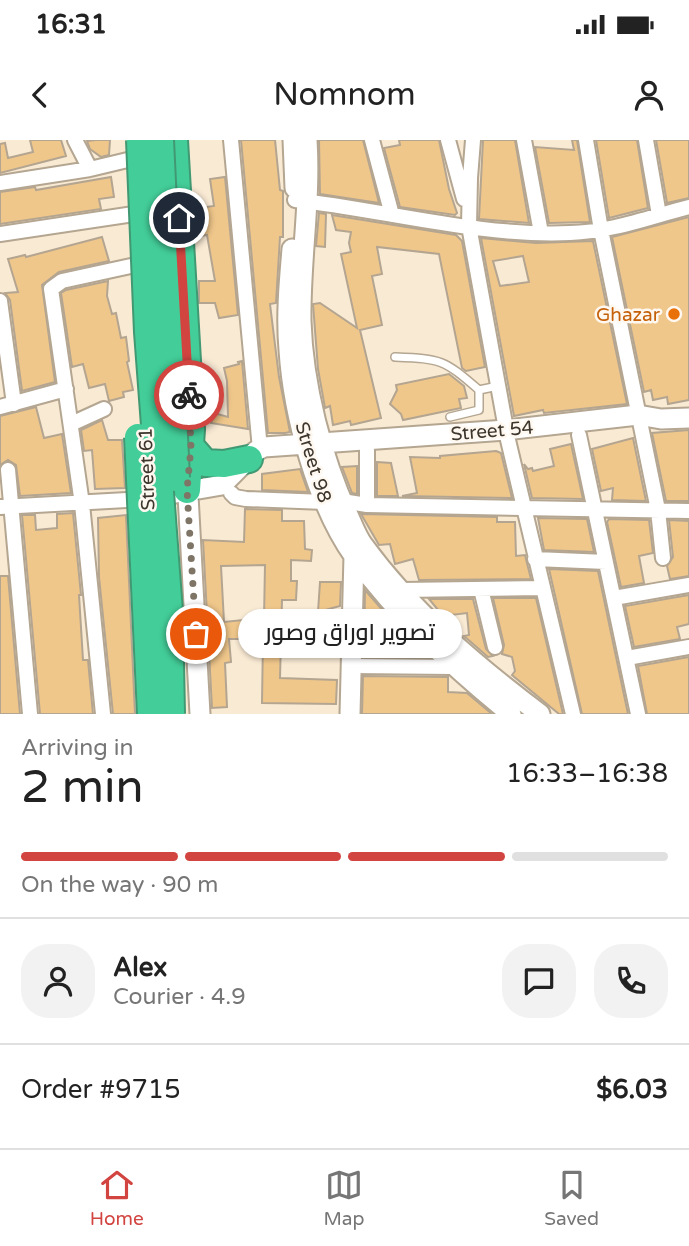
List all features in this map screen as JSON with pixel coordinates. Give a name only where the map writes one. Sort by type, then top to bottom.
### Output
[{"type":"highway","points":[[160,140],[188,714]]},
{"type":"highway","points":[[172,140],[191,438],[188,495]]},
{"type":"highway","points":[[137,146],[169,612],[171,714]]},
{"type":"highway","points":[[148,332],[139,357],[136,387],[151,714]]},
{"type":"highway","points":[[191,438],[205,463],[224,464],[255,454]]},
{"type":"street","points":[[75,140],[90,169]]},
{"type":"street","points":[[172,140],[173,212],[200,714]]},
{"type":"street","points":[[231,140],[255,454]]},
{"type":"street","name":"Street 98","points":[[293,140],[302,201],[289,289],[289,348],[295,397],[316,448],[333,502],[357,549],[410,622],[453,667],[511,714]]},
{"type":"street","points":[[307,140],[302,201],[391,215],[469,221],[541,233],[601,230],[689,207]]},
{"type":"street","points":[[372,140],[391,215]]},
{"type":"street","points":[[448,140],[469,221],[507,435],[541,588],[573,714]]},
{"type":"street","points":[[469,221],[473,140]]},
{"type":"street","points":[[524,140],[541,233]]},
{"type":"street","points":[[586,140],[601,230],[657,510],[663,558]]},
{"type":"street","points":[[646,140],[659,215]]},
{"type":"street","points":[[0,183],[90,169],[137,146]]},
{"type":"street","name":"Street 61","points":[[137,146],[146,499],[159,714]]},
{"type":"street","points":[[0,234],[138,212],[173,212]]},
{"type":"street","points":[[103,714],[82,504],[51,289],[62,281],[140,264]]},
{"type":"street","points":[[0,301],[7,405],[66,389]]},
{"type":"street","points":[[71,424],[104,409]]},
{"type":"street","name":"Street 54","points":[[316,448],[368,450],[689,418]]},
{"type":"street","name":"Street 54","points":[[316,448],[507,435],[579,435],[639,421]]},
{"type":"street","points":[[579,435],[638,714]]},
{"type":"street","points":[[188,495],[218,499],[231,493],[263,458],[316,448]]},
{"type":"street","points":[[6,507],[188,495],[222,485],[255,454],[316,448]]},
{"type":"street","points":[[367,505],[368,450]]},
{"type":"street","points":[[8,470],[6,507],[30,714]]},
{"type":"street","points":[[231,493],[246,499],[367,505],[689,511]]},
{"type":"street","points":[[350,714],[357,549]]},
{"type":"street","name":"Street 98","points":[[357,549],[474,662],[540,714]]},
{"type":"street","points":[[535,559],[606,562]]},
{"type":"street","points":[[614,598],[689,585]]},
{"type":"street","points":[[401,590],[541,588]]},
{"type":"street","points":[[481,589],[495,647]]},
{"type":"street","points":[[627,658],[689,647]]},
{"type":"street","points":[[352,666],[453,667]]},
{"type":"lane","points":[[395,357],[434,359],[446,363],[479,390]]},
{"type":"lane","points":[[479,390],[498,386]]},
{"type":"lane","points":[[450,418],[479,410],[479,390]]},
{"type":"building","points":[[30,140],[61,140],[66,156],[0,173],[0,144],[5,143],[8,158],[33,152]]},
{"type":"building","points":[[110,140],[109,155],[101,157],[90,149],[87,141]]},
{"type":"building","points":[[241,140],[275,140],[280,190],[283,191],[283,237],[280,237],[276,303],[270,304],[279,377],[290,432],[285,433],[268,433]]},
{"type":"building","points":[[319,140],[363,140],[379,203],[320,194]]},
{"type":"building","points":[[399,140],[439,140],[457,213],[455,215],[400,207],[384,148],[400,145]]},
{"type":"building","points":[[483,140],[515,140],[529,223],[479,219]]},
{"type":"building","points":[[572,140],[577,140],[590,222],[549,223],[535,147],[574,150]]},
{"type":"building","points":[[596,140],[637,140],[648,208],[609,218]]},
{"type":"building","points":[[656,140],[689,140],[689,198],[667,203]]},
{"type":"building","points":[[111,177],[114,197],[99,199],[101,209],[0,224],[0,192],[35,187],[36,190]]},
{"type":"building","points":[[225,177],[238,315],[219,318],[215,303],[199,303],[199,281],[215,281],[207,235],[200,236],[198,208],[214,206],[210,179]]},
{"type":"building","points":[[319,213],[326,214],[325,247],[316,246]]},
{"type":"building","points":[[332,215],[456,235],[462,241],[485,367],[466,371],[462,368],[439,254],[377,247],[382,274],[372,276],[382,325],[360,330],[381,418],[351,425],[350,421],[333,425],[330,406],[325,408],[318,369],[313,304],[320,303],[357,328],[341,254],[351,252],[351,232],[336,230]]},
{"type":"building","points":[[689,217],[689,400],[668,404],[667,397],[653,400],[651,390],[644,392],[612,237]]},
{"type":"building","points":[[102,237],[109,261],[59,272],[42,285],[55,382],[22,391],[10,300],[5,293],[18,292],[8,259],[26,257]]},
{"type":"building","points":[[481,238],[536,243],[593,241],[627,404],[544,413],[543,410],[514,416]],"holes":[[[523,256],[529,282],[500,286],[493,261]]]},
{"type":"building","points":[[108,281],[107,296],[112,314],[116,313],[121,338],[126,337],[127,362],[133,390],[123,392],[124,397],[109,401],[105,384],[89,388],[83,364],[72,367],[61,293]]},
{"type":"building","points":[[242,361],[248,429],[211,423],[214,413],[228,417],[224,368]]},
{"type":"building","points":[[449,374],[464,386],[467,398],[459,399],[461,408],[403,420],[401,414],[390,404],[397,390],[396,385]]},
{"type":"building","points":[[36,407],[44,438],[62,434],[71,493],[20,496],[16,465],[8,460],[0,465],[0,416]]},
{"type":"building","points":[[102,420],[108,440],[122,440],[125,488],[95,489],[92,450],[84,451],[81,430]]},
{"type":"building","points":[[689,430],[689,501],[666,501],[652,433]]},
{"type":"building","points":[[633,438],[646,501],[612,500],[613,488],[601,491],[592,449]]},
{"type":"building","points":[[571,444],[583,499],[532,498],[524,464],[533,471],[554,466],[550,449]]},
{"type":"building","points":[[496,451],[501,453],[512,498],[402,496],[417,493],[410,457],[440,458]]},
{"type":"building","points":[[377,462],[391,463],[398,496],[377,496]]},
{"type":"building","points":[[357,466],[357,494],[352,493],[342,467]]},
{"type":"building","points":[[300,469],[308,492],[262,490],[262,474]]},
{"type":"building","points":[[245,509],[282,510],[282,521],[304,521],[305,549],[312,550],[311,561],[291,560],[291,581],[297,581],[296,600],[282,600],[280,678],[337,680],[336,704],[262,703],[263,639],[229,639],[231,662],[225,663],[227,707],[212,708],[203,540],[244,542]],"holes":[[[265,565],[264,618],[224,622],[221,566]]]},
{"type":"building","points":[[73,513],[81,595],[83,660],[88,660],[93,714],[40,714],[22,515],[35,515],[36,530],[57,528],[57,514]]},
{"type":"building","points":[[361,514],[497,517],[497,522],[515,522],[516,556],[525,555],[531,579],[419,580],[413,559],[395,564],[390,544],[379,545]]},
{"type":"building","points":[[126,515],[135,714],[113,714],[99,577],[98,518]]},
{"type":"building","points":[[538,518],[587,519],[594,552],[544,550]]},
{"type":"building","points":[[609,519],[649,520],[653,553],[639,556],[644,583],[621,587],[607,522]]},
{"type":"building","points":[[669,520],[689,521],[689,576],[670,579],[667,566],[673,557]]},
{"type":"building","points":[[549,569],[598,571],[628,714],[582,714]]},
{"type":"building","points":[[0,576],[8,576],[20,714],[0,714]]},
{"type":"building","points":[[320,582],[341,582],[340,606],[318,612]]},
{"type":"building","points":[[365,590],[399,629],[428,657],[364,656]]},
{"type":"building","points":[[689,595],[689,624],[677,627],[680,639],[634,647],[625,606]]},
{"type":"building","points":[[493,598],[536,598],[563,714],[559,714],[512,675],[515,671],[512,657],[502,654],[504,645]]},
{"type":"building","points":[[429,599],[473,599],[486,649],[493,656],[488,657],[464,636],[469,635],[467,613],[443,616]]},
{"type":"building","points":[[319,623],[340,623],[340,637],[319,637]]},
{"type":"building","points":[[689,657],[689,714],[647,714],[638,666]]},
{"type":"building","points":[[363,676],[448,677],[448,692],[467,693],[492,714],[362,714]]},
{"type":"way so far","points":[[189,395],[191,447],[187,490],[196,634]]},
{"type":"place","name":"Ghazar","points":[[674,314]]},
{"type":"place","name":"تصوير اوراق وصور","points":[[196,634]]},
{"type":"route","points":[[179,218],[189,395]]}]
